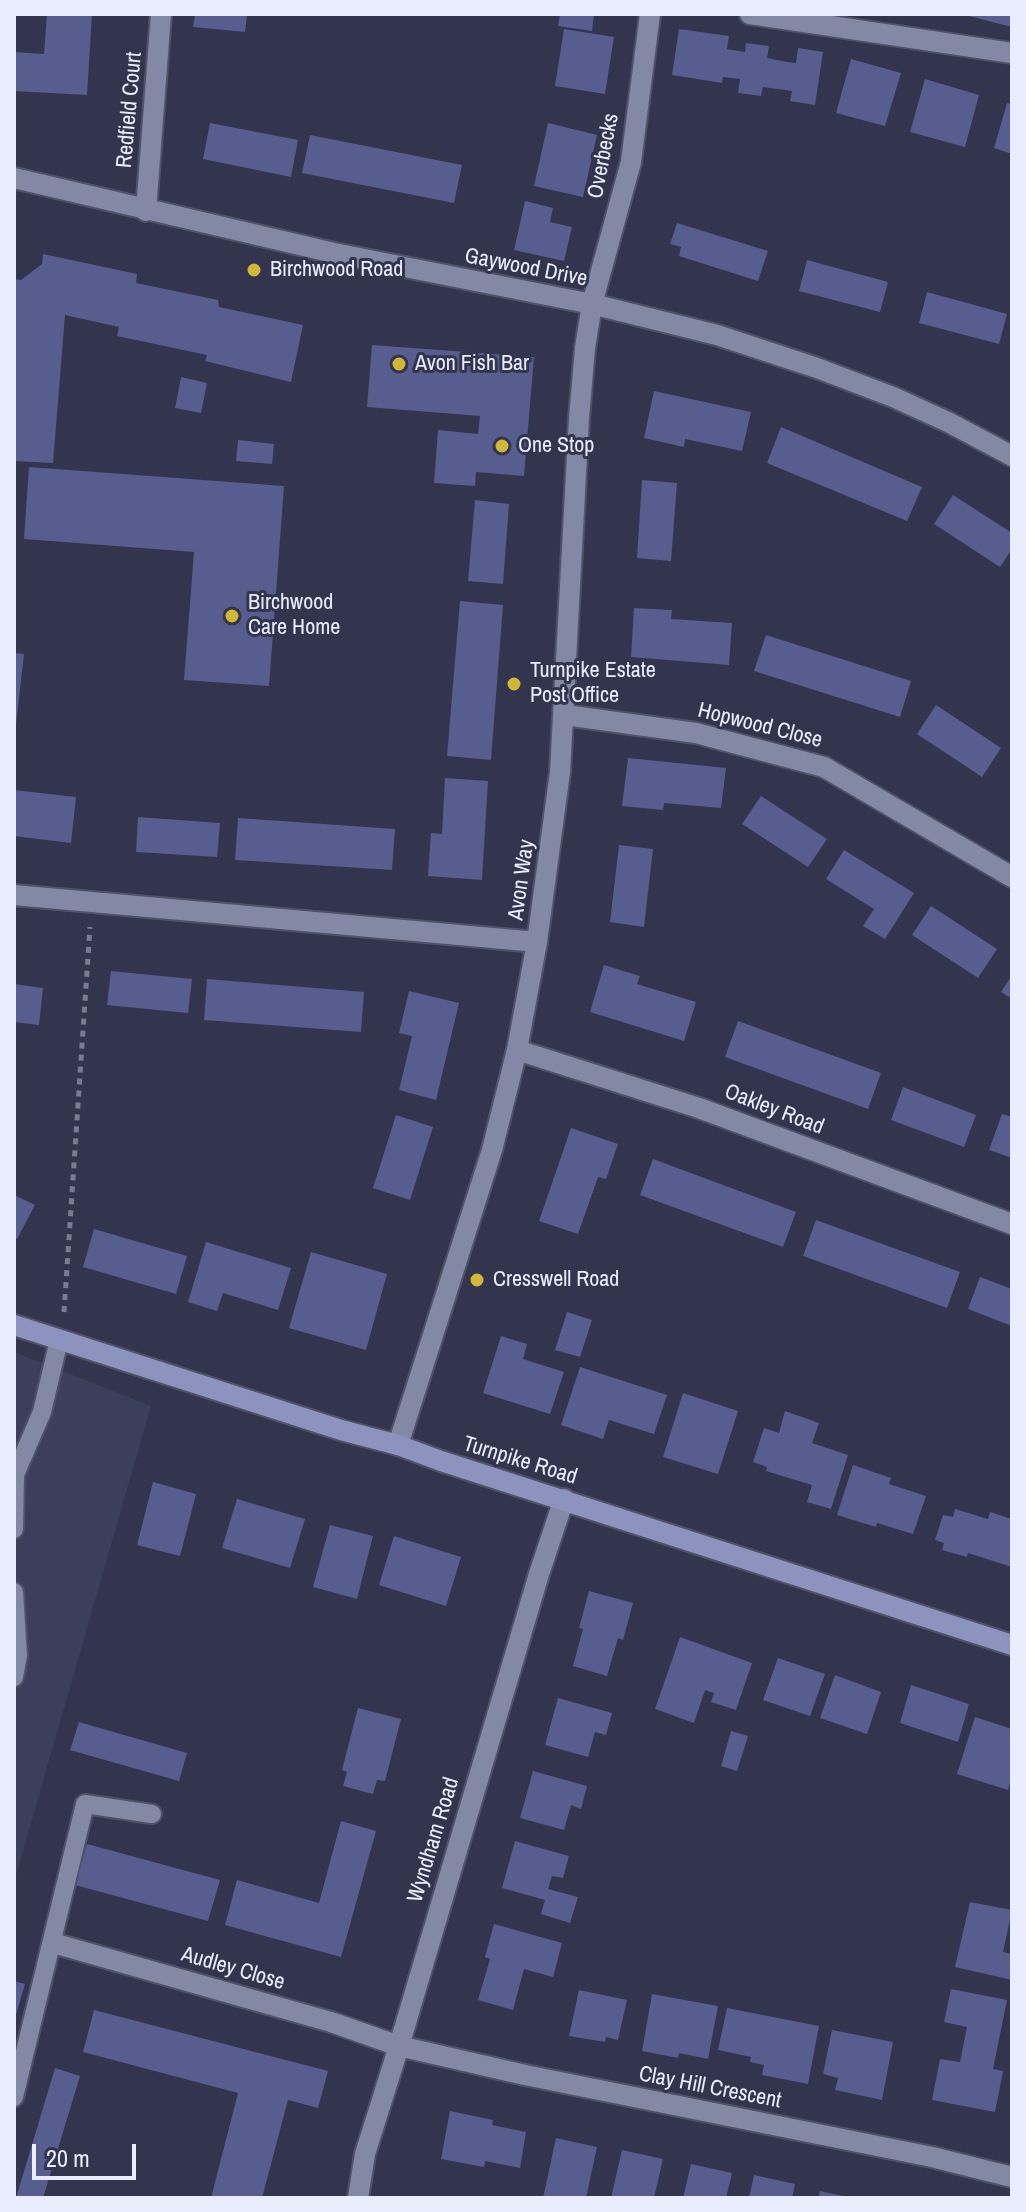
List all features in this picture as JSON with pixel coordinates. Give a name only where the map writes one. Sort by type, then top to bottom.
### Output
[{"type":"street","name":"Redfield Court","points":[[146,211],[161,14]]},
{"type":"street","name":"Overbecks","points":[[592,304],[631,162],[650,14]]},
{"type":"street","points":[[750,14],[826,20],[1012,53]]},
{"type":"street","name":"Gaywood Drive","points":[[14,178],[146,211],[412,270],[592,304],[717,335],[817,368],[948,422],[1012,456]]},
{"type":"street","name":"Avon Way","points":[[398,1445],[492,1150],[517,1050],[537,942],[555,822],[565,715],[579,418],[592,304]]},
{"type":"street","name":"Hopwood Close","points":[[565,715],[696,733],[824,767],[1012,877]]},
{"type":"street","points":[[14,895],[537,942]]},
{"type":"street","name":"Oakley Road","points":[[517,1050],[699,1108],[1012,1224]]},
{"type":"street","name":"Turnpike Road","points":[[14,1325],[341,1430],[398,1445],[1012,1645]]},
{"type":"street","name":"Wyndham Road","points":[[358,2198],[365,2154],[564,1499]]},
{"type":"street","name":"Audley Close","points":[[53,1943],[331,2022],[399,2046]]},
{"type":"street","name":"Clay Hill Crescent","points":[[399,2046],[1012,2177]]},
{"type":"lane","points":[[14,1529],[14,1476],[42,1412],[59,1340]]},
{"type":"lane","points":[[14,1592],[18,1655],[14,1677]]},
{"type":"lane","points":[[14,2097],[85,1804],[152,1814]]},
{"type":"path","points":[[59,1340],[92,903]]},
{"type":"shaded area","points":[[14,1352],[151,1406],[14,1882]]},
{"type":"building","points":[[47,14],[92,14],[87,95],[14,91],[14,52],[44,54]]},
{"type":"building","points":[[195,14],[247,14],[245,32],[193,27]]},
{"type":"building","points":[[560,14],[594,15],[592,31],[558,26]]},
{"type":"building","points":[[1012,14],[1012,27],[965,15]]},
{"type":"building","points":[[564,29],[614,37],[605,94],[555,86]]},
{"type":"building","points":[[679,29],[729,36],[727,49],[745,52],[746,43],[769,46],[767,58],[787,62],[796,63],[798,48],[823,52],[815,105],[790,101],[792,91],[763,87],[761,96],[738,93],[740,79],[723,77],[722,83],[672,75]]},
{"type":"building","points":[[851,59],[901,73],[885,126],[836,113]]},
{"type":"building","points":[[925,79],[979,95],[965,147],[910,132]]},
{"type":"building","points":[[1007,103],[1012,104],[1012,154],[994,148]]},
{"type":"building","points":[[210,123],[298,140],[291,177],[203,159]]},
{"type":"building","points":[[548,123],[597,135],[583,197],[534,186]]},
{"type":"building","points":[[310,135],[462,165],[454,203],[302,173]]},
{"type":"building","points":[[525,201],[553,208],[550,222],[572,227],[564,261],[514,250]]},
{"type":"building","points":[[677,223],[768,251],[758,281],[679,256],[681,247],[670,244]]},
{"type":"building","points":[[43,254],[137,274],[136,283],[218,300],[219,307],[303,325],[291,382],[205,361],[207,355],[117,336],[119,327],[65,315],[53,463],[14,461],[14,279],[21,280],[42,264]]},
{"type":"building","points":[[807,260],[888,282],[880,312],[799,291]]},
{"type":"building","points":[[927,292],[1007,314],[999,344],[919,323]]},
{"type":"building","points":[[372,345],[534,357],[524,476],[476,472],[475,486],[434,483],[438,430],[478,434],[480,416],[367,407]]},
{"type":"building","points":[[181,377],[207,383],[201,413],[175,408]]},
{"type":"building","points":[[654,391],[751,412],[742,451],[685,439],[684,447],[644,438]]},
{"type":"building","points":[[781,427],[922,487],[907,521],[767,463]]},
{"type":"building","points":[[238,440],[274,444],[272,464],[236,461]]},
{"type":"building","name":"Birchwood Care Home","points":[[29,467],[284,486],[269,686],[184,680],[194,552],[24,539]]},
{"type":"building","points":[[642,480],[677,483],[671,561],[637,558]]},
{"type":"building","points":[[953,495],[1012,533],[1012,549],[1000,567],[934,524]]},
{"type":"building","points":[[475,500],[509,504],[503,584],[468,581]]},
{"type":"building","points":[[460,601],[503,605],[491,760],[447,756]]},
{"type":"building","points":[[634,608],[672,610],[671,619],[732,623],[729,665],[631,657]]},
{"type":"building","points":[[766,635],[911,681],[900,717],[754,671]]},
{"type":"building","points":[[14,653],[24,654],[16,725],[14,725]]},
{"type":"building","points":[[936,705],[1001,748],[982,777],[917,734]]},
{"type":"building","points":[[628,758],[726,768],[721,808],[664,803],[663,810],[622,806]]},
{"type":"building","points":[[445,778],[488,781],[482,880],[428,876],[431,833],[442,834]]},
{"type":"building","points":[[14,790],[76,797],[71,843],[14,836]]},
{"type":"building","points":[[761,796],[827,839],[808,867],[742,824]]},
{"type":"building","points":[[138,817],[220,823],[217,857],[136,852]]},
{"type":"building","points":[[238,818],[395,829],[392,870],[235,860]]},
{"type":"building","points":[[619,845],[653,849],[644,927],[610,922]]},
{"type":"building","points":[[844,850],[914,893],[885,939],[863,926],[874,909],[826,879]]},
{"type":"building","points":[[931,906],[997,949],[978,978],[912,935]]},
{"type":"building","points":[[604,965],[640,976],[637,984],[696,1002],[684,1041],[590,1012]]},
{"type":"building","points":[[111,971],[192,979],[188,1013],[107,1005]]},
{"type":"building","points":[[1012,975],[1012,999],[1001,992]]},
{"type":"building","points":[[207,979],[364,992],[361,1032],[204,1020]]},
{"type":"building","points":[[14,984],[43,988],[39,1025],[14,1022]]},
{"type":"building","points":[[409,991],[459,1003],[436,1100],[399,1090],[412,1036],[399,1033]]},
{"type":"building","points":[[738,1021],[881,1073],[868,1109],[725,1057]]},
{"type":"building","points":[[903,1087],[976,1115],[964,1147],[891,1120]]},
{"type":"building","points":[[1002,1114],[1012,1117],[1012,1158],[989,1150]]},
{"type":"building","points":[[396,1115],[433,1127],[410,1200],[373,1188]]},
{"type":"building","points":[[571,1128],[618,1144],[606,1179],[598,1177],[578,1234],[539,1221]]},
{"type":"building","points":[[653,1159],[796,1212],[783,1247],[640,1195]]},
{"type":"building","points":[[14,1195],[35,1205],[17,1239],[14,1237]]},
{"type":"building","points":[[816,1220],[960,1272],[947,1308],[803,1256]]},
{"type":"building","points":[[94,1229],[187,1256],[176,1294],[83,1267]]},
{"type":"building","points":[[206,1242],[291,1268],[278,1310],[223,1293],[217,1311],[188,1302]]},
{"type":"building","points":[[311,1252],[387,1274],[366,1350],[289,1328]]},
{"type":"building","points":[[980,1277],[1012,1289],[1012,1326],[968,1309]]},
{"type":"building","points":[[567,1312],[592,1320],[580,1357],[555,1350]]},
{"type":"building","points":[[501,1336],[527,1344],[523,1359],[564,1372],[550,1414],[483,1393]]},
{"type":"building","points":[[580,1367],[667,1395],[654,1434],[609,1420],[603,1439],[561,1425]]},
{"type":"building","points":[[683,1393],[738,1411],[718,1474],[663,1457]]},
{"type":"building","points":[[785,1411],[819,1423],[812,1443],[848,1455],[831,1509],[807,1502],[812,1485],[766,1471],[767,1467],[753,1462],[764,1428],[779,1433]]},
{"type":"building","points":[[853,1465],[891,1478],[889,1484],[926,1496],[913,1534],[837,1515]]},
{"type":"building","points":[[153,1482],[196,1494],[180,1556],[137,1545]]},
{"type":"building","points":[[237,1499],[305,1519],[290,1568],[222,1548]]},
{"type":"building","points":[[955,1509],[988,1519],[990,1512],[1012,1519],[1012,1567],[968,1553],[967,1557],[942,1550],[944,1543],[935,1540],[943,1515],[953,1517]]},
{"type":"building","points":[[330,1525],[373,1536],[357,1599],[313,1587]]},
{"type":"building","points":[[394,1536],[461,1557],[446,1606],[379,1585]]},
{"type":"building","points":[[589,1591],[633,1603],[623,1640],[618,1638],[607,1676],[573,1666]]},
{"type":"building","points":[[680,1637],[752,1663],[736,1710],[711,1702],[714,1693],[705,1690],[694,1723],[655,1709]]},
{"type":"building","points":[[778,1658],[825,1674],[810,1716],[763,1700]]},
{"type":"building","points":[[835,1675],[881,1692],[867,1734],[820,1718]]},
{"type":"building","points":[[911,1685],[969,1704],[958,1742],[900,1723]]},
{"type":"building","points":[[558,1698],[612,1713],[606,1735],[595,1732],[588,1757],[545,1745]]},
{"type":"building","points":[[358,1708],[401,1719],[385,1781],[377,1780],[373,1794],[343,1786],[347,1772],[342,1770]]},
{"type":"building","points":[[975,1717],[1012,1729],[1012,1777],[1008,1790],[957,1774]]},
{"type":"building","points":[[79,1722],[187,1753],[179,1781],[70,1750]]},
{"type":"building","points":[[731,1731],[748,1736],[737,1771],[721,1766]]},
{"type":"building","points":[[533,1771],[587,1786],[581,1809],[571,1805],[564,1830],[520,1818]]},
{"type":"building","points":[[341,1821],[376,1831],[341,1957],[225,1925],[237,1880],[319,1903]]},
{"type":"building","points":[[515,1841],[569,1856],[563,1878],[552,1876],[548,1889],[578,1897],[570,1923],[541,1914],[545,1900],[502,1888]]},
{"type":"building","points":[[87,1844],[220,1880],[208,1921],[75,1885]]},
{"type":"building","points":[[970,1902],[1012,1910],[1003,1952],[1012,1954],[1012,1980],[955,1967]]},
{"type":"building","points":[[494,1924],[562,1943],[553,1977],[524,1969],[513,2010],[478,2000],[490,1959],[485,1957]]},
{"type":"building","points":[[14,1981],[25,1984],[15,2018],[14,2018]]},
{"type":"building","points":[[951,1989],[1007,2000],[993,2069],[1003,2071],[995,2112],[932,2100],[940,2059],[960,2062],[967,2027],[944,2022]]},
{"type":"building","points":[[579,1990],[627,2000],[618,2040],[606,2037],[605,2042],[569,2036]]},
{"type":"building","points":[[652,1994],[718,2006],[708,2059],[679,2053],[678,2058],[642,2051]]},
{"type":"building","points":[[727,2008],[819,2026],[808,2084],[762,2075],[764,2065],[750,2062],[751,2057],[718,2050]]},
{"type":"building","points":[[94,2010],[328,2071],[318,2108],[288,2100],[262,2198],[211,2198],[238,2093],[83,2052]]},
{"type":"building","points":[[832,2030],[893,2042],[882,2100],[835,2090],[838,2078],[823,2074]]},
{"type":"building","points":[[55,2068],[80,2076],[43,2198],[16,2198]]},
{"type":"building","points":[[450,2111],[493,2120],[492,2125],[526,2132],[520,2168],[485,2161],[484,2167],[441,2159]]},
{"type":"building","points":[[556,2138],[597,2147],[586,2198],[543,2198]]},
{"type":"building","points":[[622,2150],[663,2159],[654,2198],[611,2198]]},
{"type":"building","points":[[691,2164],[732,2173],[726,2198],[683,2198]]},
{"type":"building","points":[[754,2175],[795,2184],[792,2198],[749,2198]]},
{"type":"building","points":[[820,2191],[848,2197],[848,2198],[819,2198]]},
{"type":"place","name":"Birchwood Road","points":[[254,270]]},
{"type":"place","name":"Avon Fish Bar","points":[[399,364]]},
{"type":"place","name":"One Stop","points":[[502,446]]},
{"type":"place","name":"Birchwood Care Home","points":[[232,616]]},
{"type":"place","name":"Turnpike Estate Post Office","points":[[514,684]]},
{"type":"place","name":"Cresswell Road","points":[[477,1280]]}]
